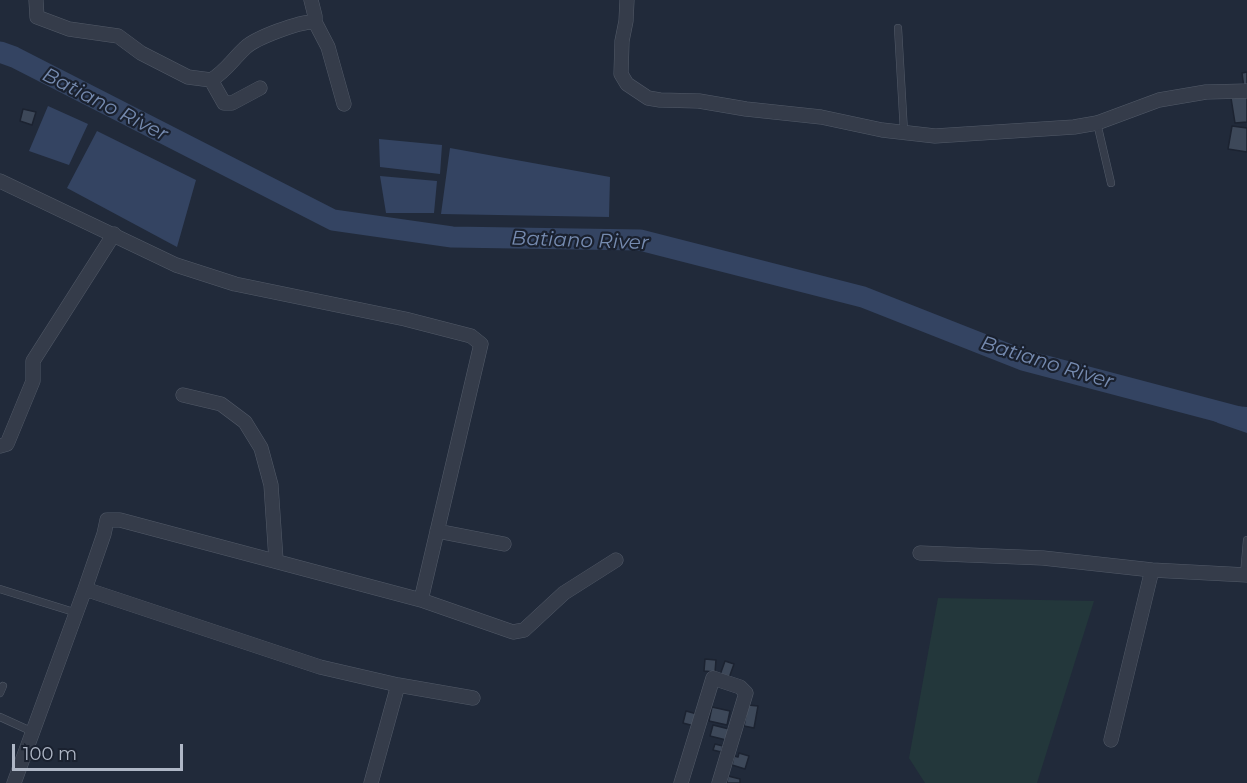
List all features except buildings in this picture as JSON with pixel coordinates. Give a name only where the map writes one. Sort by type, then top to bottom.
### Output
[{"type":"street","points":[[36,0],[37,17],[69,29],[118,36],[141,54],[188,77],[211,80],[222,74],[247,46],[283,29],[309,21],[315,22]]},
{"type":"street","points":[[627,0],[621,74],[627,84],[648,98],[660,100],[699,101],[746,109],[821,117],[936,136],[1074,127],[1097,123],[1159,100],[1206,92],[1247,91]]},
{"type":"street","points":[[315,1],[315,22],[328,47],[344,104]]},
{"type":"street","points":[[211,80],[224,103],[232,103],[260,88]]},
{"type":"street","points":[[0,181],[176,265],[235,284],[405,319],[471,336],[481,344],[421,600]]},
{"type":"street","points":[[0,446],[7,444],[33,381],[33,361],[114,234]]},
{"type":"street","points":[[183,395],[222,404],[245,422],[261,448],[272,485],[276,560]]},
{"type":"street","points":[[14,783],[77,613],[107,520],[120,520],[421,600],[513,632],[524,630],[564,593],[616,560]]},
{"type":"street","points":[[437,531],[504,544]]},
{"type":"street","points":[[920,553],[1043,558],[1152,570],[1245,575]]},
{"type":"street","points":[[1111,740],[1152,570]]},
{"type":"street","points":[[85,590],[320,667],[398,685],[473,698]]},
{"type":"street","points":[[681,783],[713,678],[740,687],[746,693],[719,783]]},
{"type":"street","points":[[371,783],[398,685]]},
{"type":"lane","points":[[898,28],[904,132]]},
{"type":"lane","points":[[1097,123],[1111,183]]},
{"type":"lane","points":[[1245,575],[1247,540]]},
{"type":"lane","points":[[0,590],[77,613]]},
{"type":"lane","points":[[0,717],[33,732]]},
{"type":"green space","points":[[938,598],[1094,601],[1037,783],[925,783],[909,758]]},
{"type":"water","points":[[48,106],[88,124],[69,165],[29,151]]},
{"type":"water","points":[[97,131],[196,180],[177,247],[67,188]]},
{"type":"water","points":[[379,139],[442,145],[440,174],[380,167]]},
{"type":"water","points":[[450,148],[610,177],[609,217],[441,214]]},
{"type":"water","points":[[380,176],[437,181],[434,213],[386,213]]},
{"type":"water","points":[[1174,401],[1247,407],[1247,433],[1218,423]]},
{"type":"waterway","name":"Batiano River","points":[[0,52],[14,57],[333,220],[452,237],[640,240],[863,297],[1023,360],[1247,419]]}]
